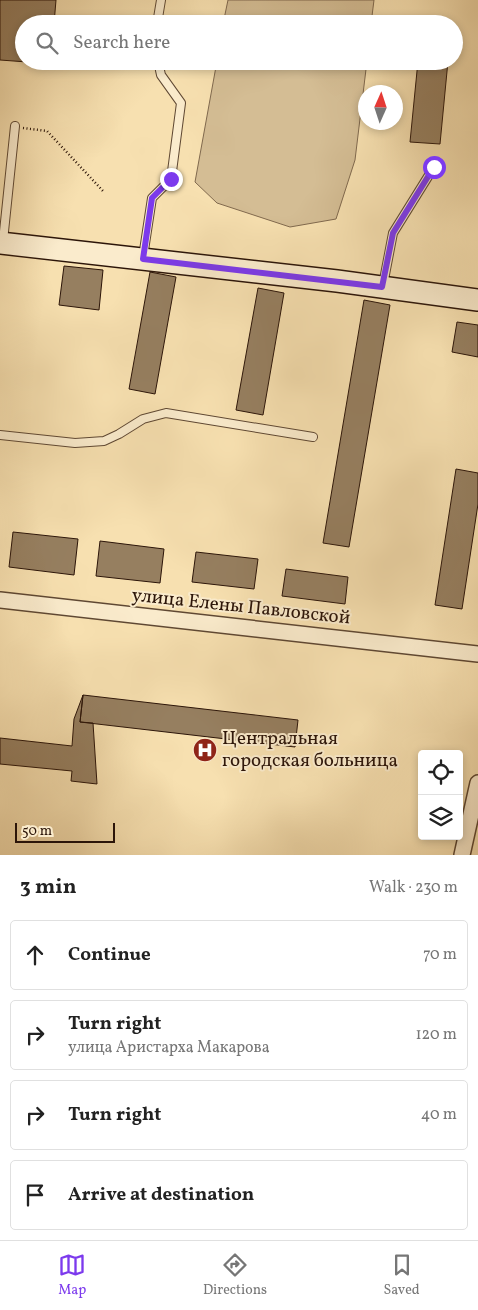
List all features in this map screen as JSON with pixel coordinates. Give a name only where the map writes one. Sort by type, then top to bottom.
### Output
[{"type":"street","points":[[2,243],[478,300]]},
{"type":"street","name":"улица Елены Павловской","points":[[0,600],[478,654]]},
{"type":"street","points":[[465,855],[478,783]]},
{"type":"lane","points":[[158,15],[161,0]]},
{"type":"lane","points":[[143,259],[152,198],[171,179],[181,103],[161,75],[160,70]]},
{"type":"lane","points":[[2,243],[14,126]]},
{"type":"lane","points":[[382,287],[393,233],[434,167]]},
{"type":"lane","points":[[0,435],[76,443],[104,441],[143,419],[166,413],[312,437]]},
{"type":"path","points":[[14,126],[47,131],[103,191]]},
{"type":"shaded area","points":[[228,0],[374,0],[372,15],[225,15]]},
{"type":"shaded area","points":[[215,70],[366,70],[364,85],[358,85],[359,130],[355,160],[336,219],[290,227],[217,203],[195,182]]},
{"type":"building","points":[[0,0],[56,0],[55,15],[15,15],[15,61],[0,60]]},
{"type":"building","points":[[417,70],[447,70],[440,144],[410,142]]},
{"type":"building","points":[[64,266],[103,270],[99,310],[59,305]]},
{"type":"building","points":[[150,272],[176,277],[155,394],[129,389]]},
{"type":"building","points":[[258,288],[284,293],[263,415],[236,410]]},
{"type":"building","points":[[364,300],[390,305],[349,547],[323,543]]},
{"type":"building","points":[[457,322],[478,325],[478,357],[452,352]]},
{"type":"building","points":[[456,469],[478,473],[478,504],[462,609],[435,605]]},
{"type":"building","points":[[13,532],[78,539],[74,575],[9,567]]},
{"type":"building","points":[[100,541],[164,549],[160,583],[96,576]]},
{"type":"building","points":[[196,552],[258,559],[254,589],[192,582]]},
{"type":"building","points":[[286,569],[348,577],[345,604],[282,596]]},
{"type":"building","points":[[83,695],[80,722],[93,723],[97,784],[71,781],[72,771],[0,764],[0,738],[72,746],[74,719]]},
{"type":"building","points":[[83,695],[298,720],[295,747],[80,722]]},
{"type":"place","name":"Центральная городская больница","points":[[205,750]]},
{"type":"route","points":[[171,179],[152,198],[143,259],[382,287],[393,233],[434,167]]}]
